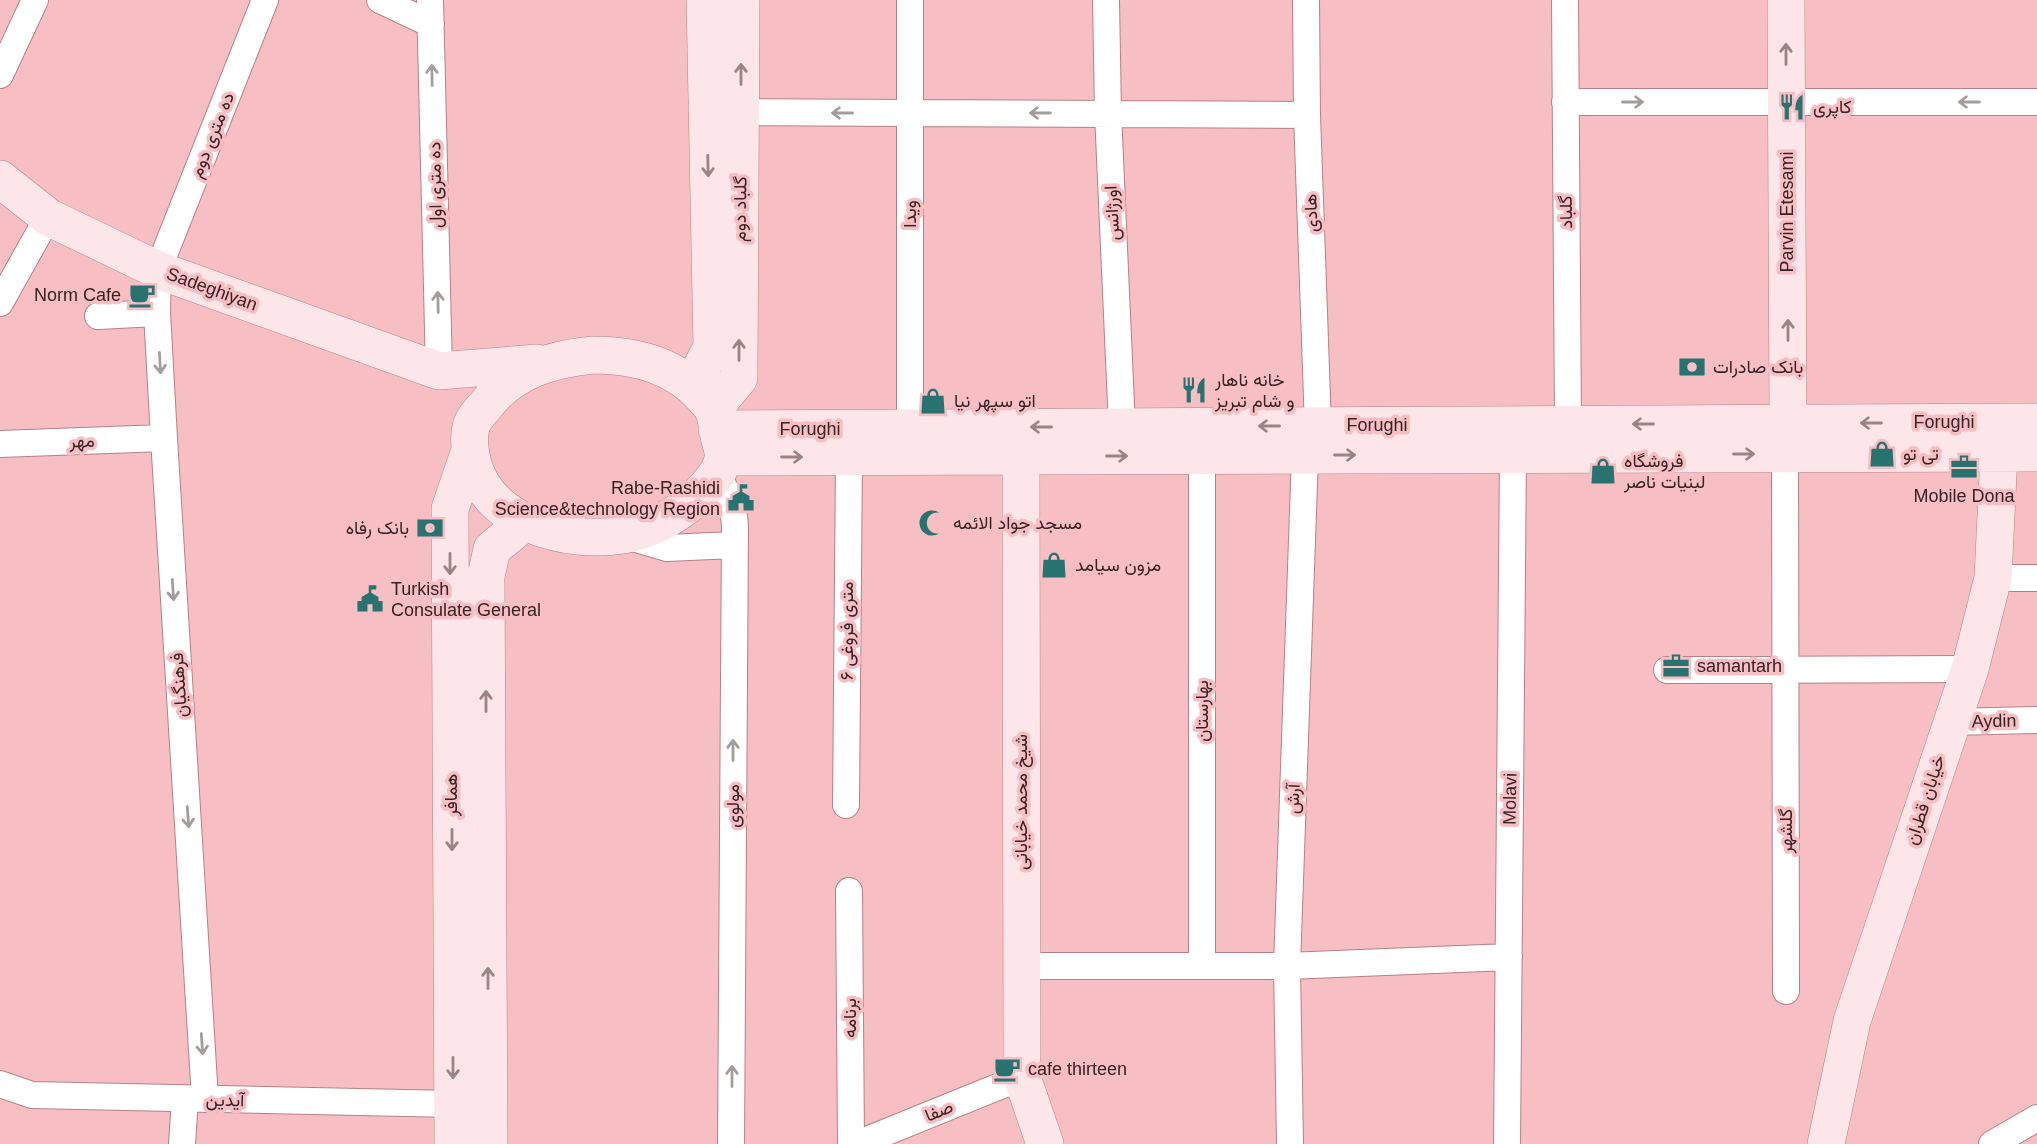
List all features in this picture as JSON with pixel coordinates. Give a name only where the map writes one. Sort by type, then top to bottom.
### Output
[{"type":"main road","name":"گلباد دوم","points":[[705,0],[724,112],[739,379],[712,431]]},
{"type":"main road","name":"گلباد دوم","points":[[724,112],[741,0]]},
{"type":"main road","name":"Parvin Etesami","points":[[1786,0],[1787,438]]},
{"type":"main road","name":"Sadeghiyan","points":[[0,180],[48,218],[158,270],[439,371]]},
{"type":"main road","points":[[617,355],[641,359],[666,370],[712,431],[696,499],[671,517],[623,535],[575,536],[550,532],[525,522],[499,506],[478,482],[470,438],[439,371],[544,363],[569,357],[617,355]]},
{"type":"main road","points":[[470,438],[495,392],[544,363]]},
{"type":"main road","name":"Forughi","points":[[712,431],[1122,427],[1513,454],[2037,422]]},
{"type":"main road","name":"Forughi","points":[[712,431],[849,457],[1202,455],[1311,440],[1568,424],[1999,453],[2037,453]]},
{"type":"main road","name":"همافر","points":[[470,438],[450,509],[469,745],[489,1144]]},
{"type":"main road","name":"خیابان قطران","points":[[1826,1144],[1852,1021],[1970,669],[1993,578],[1999,453]]},
{"type":"main road","name":"شیخ محمد خیابانی","points":[[1021,456],[1022,1077],[1045,1144]]},
{"type":"main road","name":"همافر","points":[[453,1144],[469,745],[486,576],[492,549],[525,522]]},
{"type":"street","points":[[0,75],[34,0]]},
{"type":"street","name":"ده متری دوم","points":[[158,270],[265,0]]},
{"type":"street","points":[[380,0],[431,12]]},
{"type":"street","name":"ویدا","points":[[910,0],[910,428]]},
{"type":"street","name":"اورژانس","points":[[1106,0],[1108,113],[1122,427]]},
{"type":"street","name":"هادی","points":[[1306,0],[1311,440]]},
{"type":"street","name":"گلباد","points":[[1565,0],[1568,424]]},
{"type":"street","name":"ده متری اول","points":[[431,12],[439,371]]},
{"type":"street","points":[[1565,102],[2037,102]]},
{"type":"street","points":[[724,112],[1307,115]]},
{"type":"street","points":[[0,303],[48,218]]},
{"type":"street","name":"فرهنگیان","points":[[158,270],[157,313],[195,1099],[182,1144]]},
{"type":"street","points":[[98,316],[157,313]]},
{"type":"street","name":"مولوی","points":[[712,431],[734,508],[731,1144]]},
{"type":"street","name":"مهر","points":[[0,444],[164,438]]},
{"type":"street","name":"گلشهر","points":[[1786,991],[1787,438]]},
{"type":"street","name":"آرش","points":[[1290,1144],[1287,966],[1311,440]]},
{"type":"street","name":"Molavi","points":[[1507,1144],[1513,454]]},
{"type":"street","name":"بهارستان","points":[[1202,455],[1202,966]]},
{"type":"street","name":"۶ متری فروغی","points":[[846,804],[849,457]]},
{"type":"street","points":[[623,535],[667,548],[734,545]]},
{"type":"street","points":[[1993,578],[2037,578]]},
{"type":"street","points":[[1667,670],[1970,669]]},
{"type":"street","name":"Aydin","points":[[1951,722],[2037,720]]},
{"type":"street","name":"برنامه","points":[[849,891],[854,1144]]},
{"type":"street","points":[[1021,966],[1287,966],[1509,957]]},
{"type":"street","name":"صفا","points":[[854,1144],[1022,1077]]},
{"type":"street","name":"آیدین","points":[[0,1084],[32,1095],[453,1104]]},
{"type":"street","points":[[1992,1144],[2037,1118]]},
{"type":"place","name":"کاپری","points":[[1792,107]]},
{"type":"place","name":"Norm Cafe","points":[[142,295]]},
{"type":"place","name":"بانک صادرات","points":[[1692,367]]},
{"type":"place","name":"خانه ناهار و شام تبریز","points":[[1194,390]]},
{"type":"place","name":"اتو سپهر نیا","points":[[933,401]]},
{"type":"place","name":"تی تو","points":[[1882,454]]},
{"type":"place","name":"Mobile Dona","points":[[1964,467]]},
{"type":"place","name":"فروشگاه لبنیات ناصر","points":[[1603,471]]},
{"type":"place","name":"Rabe-Rashidi Science&technology Region","points":[[741,498]]},
{"type":"place","name":"مسجد جواد الائمه","points":[[932,523]]},
{"type":"place","name":"بانک رفاه","points":[[430,528]]},
{"type":"place","name":"مزون سیامد","points":[[1054,565]]},
{"type":"place","name":"Turkish Consulate General","points":[[370,599]]},
{"type":"place","name":"samantarh","points":[[1676,666]]},
{"type":"place","name":"cafe thirteen","points":[[1007,1069]]}]
